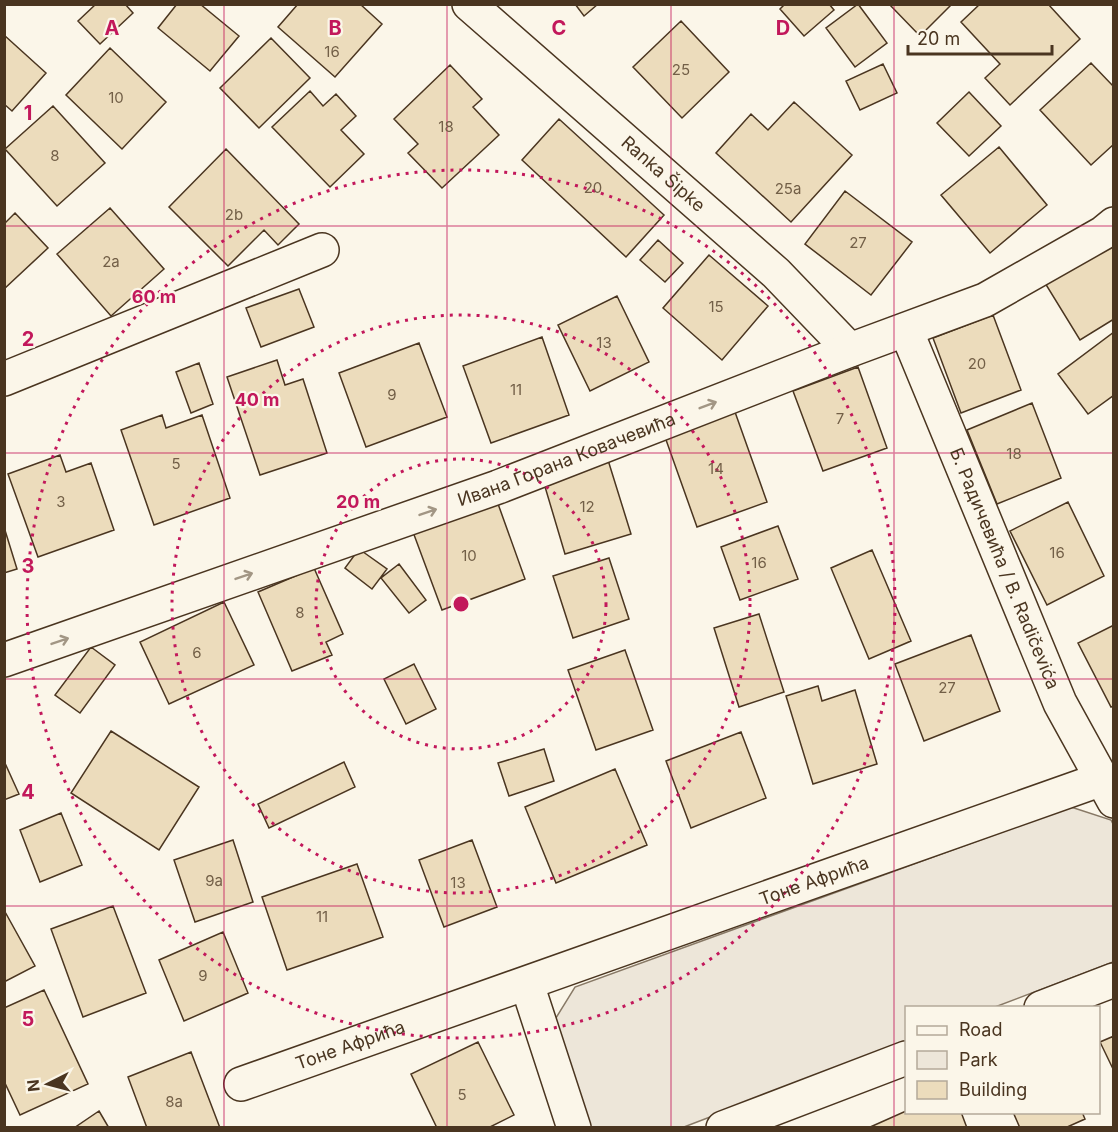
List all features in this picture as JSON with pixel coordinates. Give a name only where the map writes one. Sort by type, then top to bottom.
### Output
[{"type":"street","name":"Ranka Šipke","points":[[470,4],[776,273],[850,350]]},
{"type":"street","name":"Ивана Горана Ковачевића","points":[[4,660],[498,487],[985,300],[1103,233],[1113,224]]},
{"type":"street","points":[[4,379],[322,250]]},
{"type":"street","name":"Б. Радичевића / B. Radičevića","points":[[906,330],[1060,703],[1108,790]]},
{"type":"street","name":"Тоне Афрића","points":[[241,1084],[527,984],[1108,790]]},
{"type":"street","points":[[1046,1006],[1113,980]]},
{"type":"street","points":[[527,984],[574,1128]]},
{"type":"street","points":[[723,1128],[905,1058]]},
{"type":"green space","points":[[1071,807],[1111,820],[1113,824],[1113,962],[998,1006],[905,1006],[905,1042],[684,1127],[584,1127],[551,1026],[575,987]]},
{"type":"building","points":[[96,4],[125,4],[133,13],[100,44],[78,21]]},
{"type":"building","points":[[177,4],[200,4],[239,36],[210,71],[158,28]]},
{"type":"building","points":[[298,4],[360,4],[382,24],[335,77],[278,27]]},
{"type":"building","points":[[575,4],[598,4],[584,16]]},
{"type":"building","points":[[785,4],[829,4],[834,10],[804,36],[780,9]]},
{"type":"building","points":[[858,4],[887,43],[855,67],[826,28]]},
{"type":"building","points":[[889,4],[952,4],[920,36]]},
{"type":"building","points":[[980,4],[1048,4],[1080,39],[1010,105],[985,78],[1000,64],[961,22]]},
{"type":"building","points":[[681,21],[729,72],[682,118],[633,67]]},
{"type":"building","points":[[4,35],[46,73],[12,111],[4,104]]},
{"type":"building","points":[[271,38],[310,78],[259,128],[220,88]]},
{"type":"building","points":[[110,48],[166,102],[122,149],[66,95]]},
{"type":"building","points":[[1091,63],[1114,87],[1114,144],[1091,165],[1040,110]]},
{"type":"building","points":[[883,64],[897,93],[860,110],[846,81]]},
{"type":"building","points":[[450,65],[482,99],[473,107],[499,135],[442,188],[408,153],[418,144],[394,119]]},
{"type":"building","points":[[310,91],[323,106],[336,94],[356,116],[341,130],[364,154],[330,187],[272,127]]},
{"type":"building","points":[[969,92],[1001,126],[969,156],[937,123]]},
{"type":"building","points":[[794,102],[852,155],[791,222],[716,153],[751,114],[768,130]]},
{"type":"building","points":[[53,106],[105,163],[57,206],[5,149]]},
{"type":"building","points":[[559,119],[664,215],[626,257],[522,160]]},
{"type":"building","points":[[999,147],[1047,205],[990,253],[941,195]]},
{"type":"building","points":[[226,149],[299,224],[278,245],[264,230],[228,266],[169,207]]},
{"type":"building","points":[[845,191],[912,242],[871,295],[805,244]]},
{"type":"building","points":[[110,208],[164,269],[111,316],[57,254]]},
{"type":"building","points":[[15,213],[48,248],[4,289],[4,224]]},
{"type":"building","points":[[658,240],[683,263],[665,282],[640,260]]},
{"type":"building","points":[[1111,242],[1114,247],[1114,319],[1080,340],[1045,283]]},
{"type":"building","points":[[709,255],[768,306],[722,360],[663,308]]},
{"type":"building","points":[[299,289],[314,327],[261,347],[246,308]]},
{"type":"building","points":[[617,296],[649,362],[590,391],[558,325]]},
{"type":"building","points":[[993,315],[1021,390],[961,413],[933,338]]},
{"type":"building","points":[[1114,332],[1114,395],[1088,414],[1058,374]]},
{"type":"building","points":[[542,337],[569,415],[491,443],[463,366]]},
{"type":"building","points":[[419,343],[447,417],[366,447],[339,373]]},
{"type":"building","points":[[277,360],[285,385],[303,379],[327,453],[260,475],[227,377]]},
{"type":"building","points":[[199,363],[213,404],[191,413],[176,372]]},
{"type":"building","points":[[858,367],[887,448],[823,471],[793,391]]},
{"type":"building","points":[[1032,403],[1061,478],[997,504],[967,430]]},
{"type":"building","points":[[735,412],[767,502],[697,527],[665,437]]},
{"type":"building","points":[[162,415],[166,428],[202,415],[230,498],[154,525],[121,430]]},
{"type":"building","points":[[60,455],[66,472],[91,463],[114,530],[38,557],[8,474]]},
{"type":"building","points":[[608,460],[631,534],[565,554],[543,480]]},
{"type":"building","points":[[497,501],[525,579],[442,610],[413,532]]},
{"type":"building","points":[[1068,502],[1104,576],[1047,605],[1010,531]]},
{"type":"building","points":[[778,526],[798,579],[740,600],[721,547]]},
{"type":"building","points":[[4,527],[17,569],[4,573]]},
{"type":"building","points":[[359,549],[387,569],[372,589],[345,568]]},
{"type":"building","points":[[872,550],[911,641],[869,659],[831,568]]},
{"type":"building","points":[[609,558],[629,619],[573,638],[553,576]]},
{"type":"building","points":[[399,564],[426,600],[409,613],[381,578]]},
{"type":"building","points":[[314,568],[343,634],[326,642],[332,655],[292,671],[258,592]]},
{"type":"building","points":[[224,602],[254,665],[169,704],[140,642]]},
{"type":"building","points":[[759,614],[784,692],[739,707],[714,628]]},
{"type":"building","points":[[1114,625],[1114,706],[1111,707],[1078,643]]},
{"type":"building","points":[[971,635],[1000,711],[924,741],[895,664]]},
{"type":"building","points":[[91,647],[115,665],[80,713],[55,695]]},
{"type":"building","points":[[625,650],[653,730],[596,750],[568,670]]},
{"type":"building","points":[[414,664],[436,709],[406,724],[384,679]]},
{"type":"building","points":[[818,686],[822,701],[855,690],[877,764],[813,784],[786,696]]},
{"type":"building","points":[[111,731],[199,787],[159,850],[71,793]]},
{"type":"building","points":[[741,732],[766,798],[691,828],[666,761]]},
{"type":"building","points":[[544,749],[554,781],[509,796],[498,763]]},
{"type":"building","points":[[4,761],[19,794],[4,800]]},
{"type":"building","points":[[344,762],[355,787],[269,828],[258,804]]},
{"type":"building","points":[[615,769],[647,845],[556,883],[525,807]]},
{"type":"building","points":[[61,813],[82,865],[40,882],[20,830]]},
{"type":"building","points":[[233,840],[253,902],[195,922],[174,860]]},
{"type":"building","points":[[472,840],[497,907],[444,927],[419,860]]},
{"type":"building","points":[[357,864],[383,937],[287,970],[262,897]]},
{"type":"building","points":[[113,906],[146,993],[83,1017],[51,929]]},
{"type":"building","points":[[4,910],[35,966],[4,982]]},
{"type":"building","points":[[223,932],[248,993],[184,1021],[159,960]]},
{"type":"building","points":[[44,990],[88,1084],[20,1115],[4,1081],[4,1008]]},
{"type":"building","points":[[1114,1036],[1114,1071],[1100,1042]]},
{"type":"building","points":[[478,1042],[514,1115],[488,1128],[437,1128],[411,1074]]},
{"type":"building","points":[[191,1052],[220,1128],[147,1128],[128,1077]]},
{"type":"building","points":[[99,1111],[109,1128],[74,1128]]},
{"type":"building","points":[[905,1111],[905,1114],[962,1114],[967,1128],[868,1128]]},
{"type":"building","points":[[1014,1114],[1083,1114],[1085,1119],[1065,1128],[1020,1128]]}]
